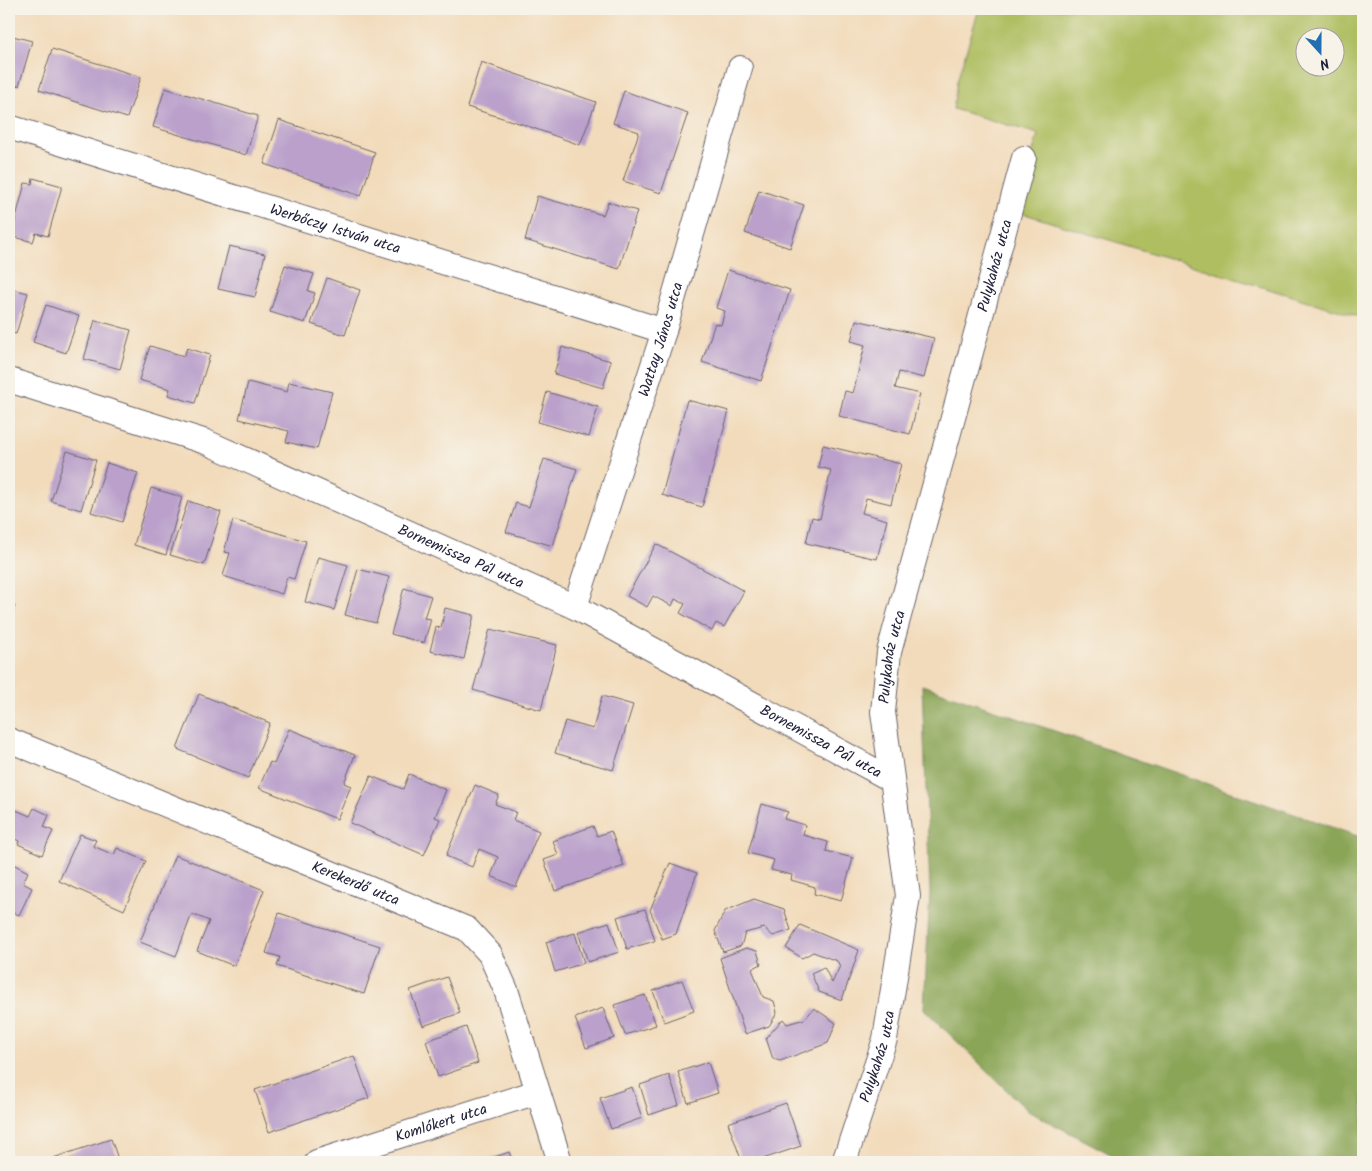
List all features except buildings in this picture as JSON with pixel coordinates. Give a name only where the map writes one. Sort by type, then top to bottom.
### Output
[{"type":"street","name":"Wattay János utca","points":[[575,607],[664,331],[740,68]]},
{"type":"street","name":"Werbőczy István utca","points":[[9,127],[664,331]]},
{"type":"street","name":"Pulykaház utca","points":[[844,1162],[886,1039],[908,896],[883,712],[889,652],[1024,158]]},
{"type":"street","name":"Bornemissza Pál utca","points":[[9,380],[206,442],[575,607],[892,780]]},
{"type":"street","name":"Kerekerdő utca","points":[[9,740],[467,929],[490,954],[506,990],[560,1162]]},
{"type":"street","name":"Komlókert utca","points":[[317,1162],[537,1092]]},
{"type":"green space","points":[[979,9],[1363,9],[1363,318],[1015,211],[1038,134],[953,109],[957,81]]},
{"type":"green space","points":[[922,685],[1363,838],[1363,1162],[1126,1162],[1028,1111],[924,1009],[930,892]]}]
